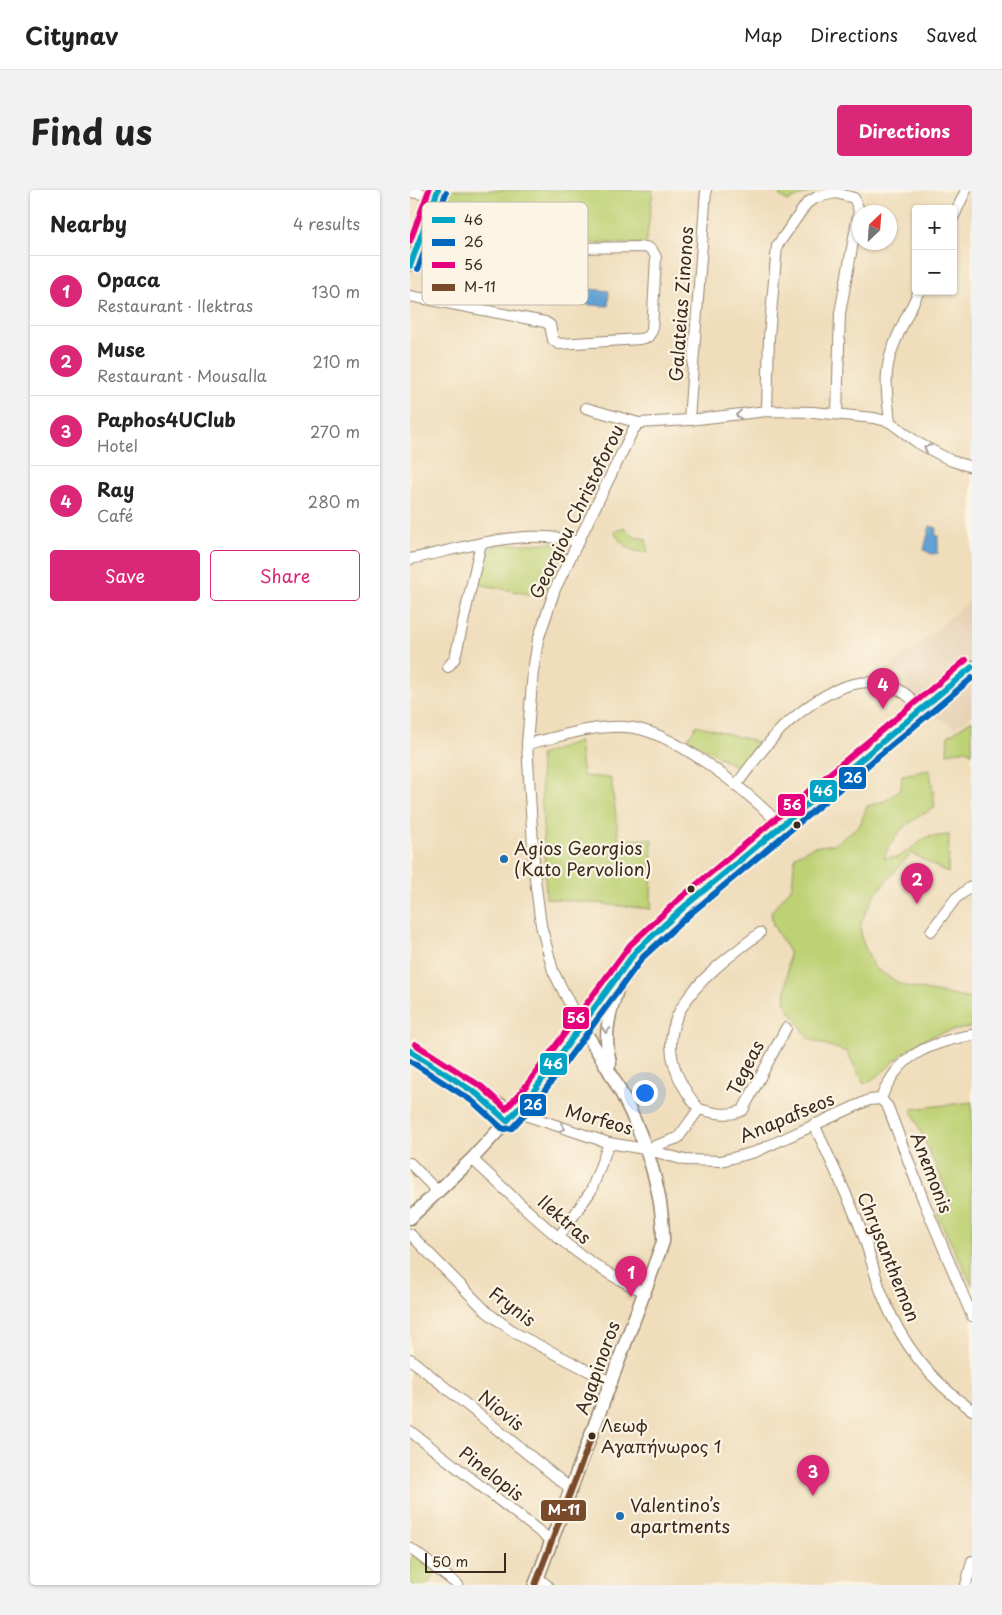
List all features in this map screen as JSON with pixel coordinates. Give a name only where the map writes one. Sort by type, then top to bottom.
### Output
[{"type":"main road","points":[[410,1218],[472,1159],[512,1117],[636,951],[665,924],[972,667]]},
{"type":"main road","points":[[614,1077],[606,1049],[607,1022],[624,966]]},
{"type":"main road","points":[[581,1026],[614,1077]]},
{"type":"main road","points":[[410,1051],[512,1117]]},
{"type":"main road","name":"Agapinoros","points":[[541,1583],[571,1489],[663,1242],[663,1225],[658,1188],[645,1149],[614,1077]]},
{"type":"street","name":"Galateias Zinonos","points":[[689,420],[706,190]]},
{"type":"street","points":[[957,209],[966,190]]},
{"type":"street","points":[[410,192],[437,193]]},
{"type":"street","points":[[768,412],[769,337],[777,246],[807,203],[817,197],[836,193],[854,198],[859,210],[840,313],[836,414]]},
{"type":"street","points":[[410,266],[422,235]]},
{"type":"street","points":[[457,305],[545,322],[550,325],[554,340],[559,344],[648,337],[652,331],[656,258],[652,250],[646,247],[588,248]]},
{"type":"street","points":[[890,422],[886,389],[889,361],[893,347],[917,295]]},
{"type":"street","name":"Georgiou Christoforou","points":[[586,408],[639,423],[768,412],[836,414],[890,422],[918,443],[952,460],[972,467]]},
{"type":"street","name":"Georgiou Christoforou","points":[[581,1026],[553,971],[540,925],[535,879],[527,744],[533,671],[538,640],[555,589],[633,430],[639,423]]},
{"type":"street","points":[[410,559],[481,543],[537,536],[559,537],[579,542]]},
{"type":"street","points":[[448,667],[455,658],[481,543]]},
{"type":"street","points":[[736,785],[782,729],[814,703],[858,682],[881,681],[895,686],[905,692],[921,709]]},
{"type":"street","points":[[527,744],[588,730],[627,726],[646,731],[664,739],[713,768],[736,785],[781,826]]},
{"type":"street","points":[[932,931],[956,898],[972,886]]},
{"type":"street","points":[[645,1149],[678,1138],[699,1109],[685,1092],[672,1063],[671,1040],[683,1004],[699,982],[713,969],[760,933]]},
{"type":"street","name":"Tegeas","points":[[699,1109],[714,1113],[736,1113],[743,1110],[786,1028]]},
{"type":"street","points":[[881,1099],[890,1080],[912,1056],[930,1045],[972,1035]]},
{"type":"street","name":"Anapafseos","points":[[645,1149],[685,1160],[721,1161],[755,1152],[869,1100],[881,1099]]},
{"type":"street","name":"Anemonis","points":[[881,1099],[888,1107],[924,1202],[972,1316]]},
{"type":"street","name":"Morfeos","points":[[512,1117],[609,1143],[645,1149]]},
{"type":"street","name":"Chrysanthemon","points":[[814,1124],[862,1232],[882,1294],[893,1319],[926,1370],[945,1390],[972,1410]]},
{"type":"street","points":[[558,1238],[591,1191],[609,1143]]},
{"type":"street","name":"Ilektras","points":[[472,1159],[558,1238],[591,1264],[621,1282],[645,1292]]},
{"type":"street","points":[[410,1163],[438,1192]]},
{"type":"street","name":"Frynis","points":[[410,1234],[488,1313],[516,1334],[612,1383]]},
{"type":"street","name":"Niovis","points":[[410,1360],[571,1489]]},
{"type":"street","name":"Pinelopis","points":[[410,1431],[553,1542]]},
{"type":"street","points":[[410,1548],[458,1585]]},
{"type":"street","points":[[966,1585],[972,1561]]},
{"type":"shaded area","points":[[972,595],[972,715],[955,727],[931,714],[903,690],[877,680],[965,605]]},
{"type":"green space","points":[[451,190],[653,190],[646,244],[588,243],[588,202],[447,202]]},
{"type":"green space","points":[[779,190],[816,190],[787,201],[780,196]]},
{"type":"green space","points":[[624,527],[634,537],[646,539],[648,552],[632,550],[620,541],[614,532]]},
{"type":"green space","points":[[554,543],[559,545],[564,552],[542,597],[479,584],[478,581],[484,560],[492,548],[497,545]]},
{"type":"green space","points":[[972,720],[972,754],[967,750],[947,753],[948,736]]},
{"type":"green space","points":[[697,725],[757,742],[738,768],[688,738]]},
{"type":"green space","points":[[579,742],[583,776],[611,778],[619,840],[652,839],[651,909],[546,898],[540,755]]},
{"type":"green space","points":[[930,770],[935,808],[918,817],[904,828],[893,841],[884,858],[899,857],[927,837],[949,835],[948,873],[911,853],[875,894],[861,922],[861,937],[873,967],[904,986],[972,999],[972,1027],[943,1032],[922,1040],[864,1084],[847,1052],[809,1039],[785,1003],[789,952],[773,925],[771,912],[792,887],[795,856],[813,847],[835,844],[860,825],[867,806],[885,801],[901,789],[902,775]]},
{"type":"green space","points":[[972,1102],[972,1285],[937,1215],[952,1204],[911,1109]]},
{"type":"green space","points":[[414,1555],[436,1572],[427,1585],[410,1585],[410,1560]]},
{"type":"water","points":[[588,289],[609,291],[608,306],[588,305]]},
{"type":"water","points":[[930,526],[937,528],[935,535],[938,536],[938,553],[932,554],[924,550]]},
{"type":"transit line","name":"56","points":[[425,202],[429,190]]},
{"type":"transit line","name":"46","points":[[434,202],[438,190]]},
{"type":"transit line","name":"26","points":[[443,202],[446,193]]},
{"type":"transit line","name":"56","points":[[410,241],[422,209]]},
{"type":"transit line","name":"46","points":[[410,266],[422,233]]},
{"type":"transit line","name":"26","points":[[418,269],[422,258]]},
{"type":"transit line","name":"56","points":[[415,1044],[482,1087],[506,1109],[523,1090],[630,945],[678,900],[966,660]]},
{"type":"transit line","name":"46","points":[[410,1051],[477,1094],[507,1121],[530,1096],[636,951],[684,907],[972,667]]},
{"type":"transit line","name":"26","points":[[410,1061],[472,1101],[503,1129],[512,1128],[537,1101],[643,957],[690,914],[972,678]]},
{"type":"transit line","name":"M-11","points":[[535,1585],[592,1436]]},
{"type":"place","name":"Ray","points":[[883,709]]},
{"type":"place","name":"Agios Georgios (Kato Pervolion)","points":[[504,859]]},
{"type":"place","name":"Muse","points":[[917,904]]},
{"type":"place","name":"Opaca","points":[[631,1297]]},
{"type":"place","name":"Λεωφ Αγαπήνωρος 1","points":[[592,1436]]},
{"type":"place","name":"Paphos4UClub","points":[[813,1496]]},
{"type":"place","name":"Valentino’s apartments","points":[[620,1516]]}]
